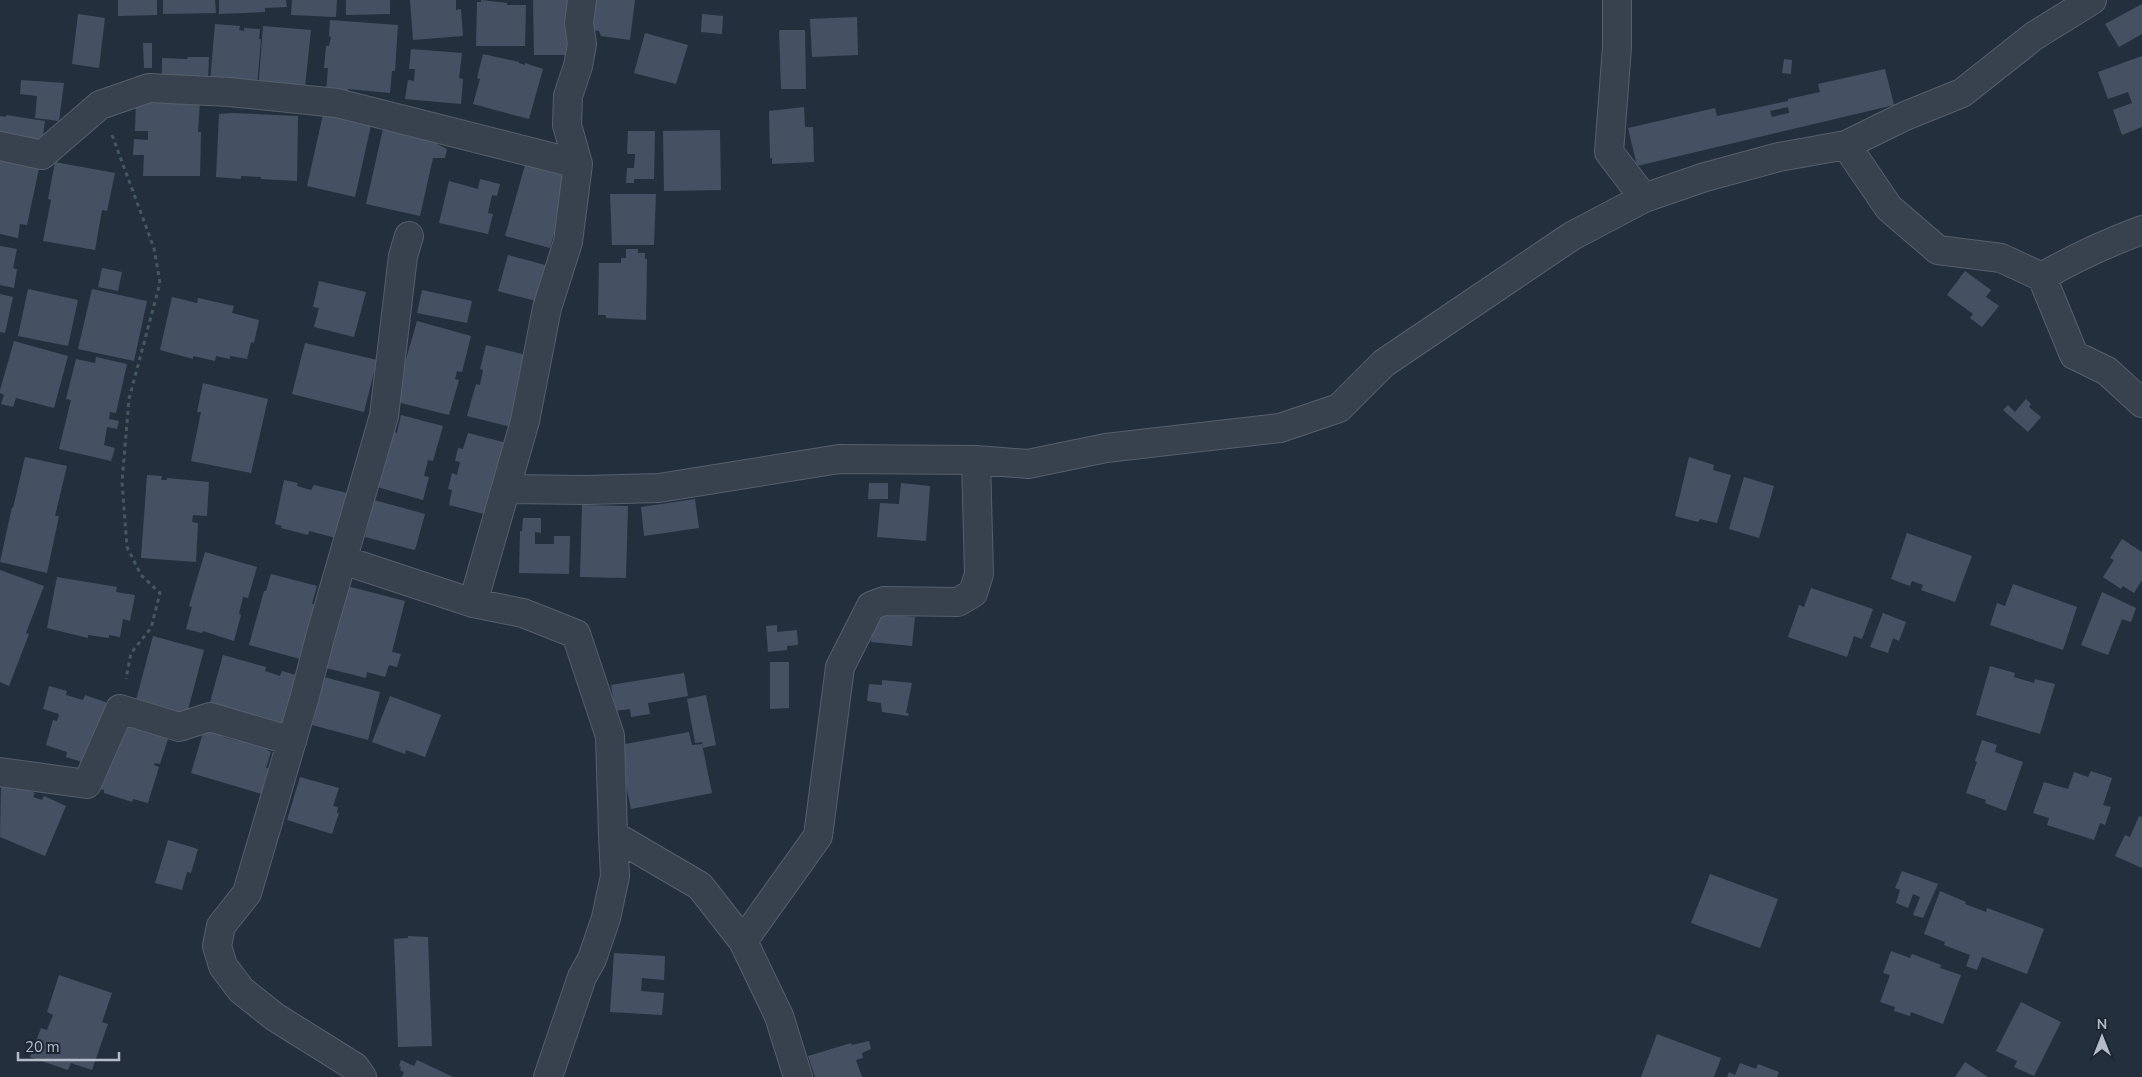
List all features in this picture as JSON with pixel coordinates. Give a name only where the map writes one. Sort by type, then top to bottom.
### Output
[{"type":"street","points":[[473,603],[525,421],[547,308],[568,242],[578,164],[567,125],[568,96],[578,66],[582,44],[579,23],[582,0]]},
{"type":"street","points":[[1617,0],[1617,47],[1609,152],[1644,198]]},
{"type":"street","points":[[507,488],[587,490],[659,488],[839,459],[976,460],[1028,464],[1106,448],[1280,428],[1339,408],[1384,362],[1572,236],[1644,198],[1779,157],[1846,145],[1905,116],[1962,93],[2034,36],[2092,0]]},
{"type":"street","points":[[0,146],[42,155],[100,105],[149,88],[228,92],[337,103],[578,164]]},
{"type":"street","points":[[1846,145],[1889,208],[1938,250],[2001,258],[2042,277],[2074,355],[2107,371],[2142,403]]},
{"type":"street","points":[[2042,277],[2074,258],[2142,230]]},
{"type":"street","points":[[362,1077],[355,1067],[275,1017],[241,990],[223,966],[217,946],[221,926],[247,893],[384,416],[402,256],[409,236]]},
{"type":"street","points":[[743,940],[818,836],[840,667],[871,606],[884,601],[958,602],[973,593],[979,574],[976,460]]},
{"type":"street","points":[[343,560],[473,603],[522,613],[576,634],[610,736],[614,876],[606,918],[592,960],[582,977],[548,1077]]},
{"type":"street","points":[[0,772],[87,784],[120,709],[179,726],[210,717],[292,741]]},
{"type":"street","points":[[613,835],[700,886],[743,940],[778,1016],[798,1077]]},
{"type":"path","points":[[100,105],[154,248],[160,283],[129,399],[122,482],[127,547],[141,576],[160,593],[151,628],[131,653],[120,709]]},
{"type":"building","points":[[118,0],[157,0],[157,15],[118,16]]},
{"type":"building","points":[[163,0],[215,0],[216,13],[163,14]]},
{"type":"building","points":[[219,0],[286,0],[287,7],[265,8],[265,12],[219,14]]},
{"type":"building","points":[[292,0],[337,0],[336,17],[291,15]]},
{"type":"building","points":[[346,0],[390,0],[390,14],[346,15]]},
{"type":"building","points":[[410,0],[456,0],[456,10],[461,9],[463,36],[413,40]]},
{"type":"building","points":[[481,0],[507,3],[507,5],[526,5],[525,46],[476,46],[477,2],[481,2]]},
{"type":"building","points":[[533,0],[578,0],[572,55],[534,55]]},
{"type":"building","points":[[588,0],[635,0],[630,40],[601,36],[599,31],[584,29]]},
{"type":"building","points":[[2142,4],[2142,34],[2119,47],[2105,24]]},
{"type":"building","points":[[78,14],[105,18],[99,68],[72,64]]},
{"type":"building","points":[[702,14],[723,16],[722,34],[701,32]]},
{"type":"building","points":[[857,17],[858,55],[812,57],[810,19]]},
{"type":"building","points":[[330,20],[398,25],[395,71],[392,71],[390,93],[348,89],[348,93],[326,92],[328,68],[324,68],[326,46],[329,46],[331,37],[329,36]]},
{"type":"building","points":[[215,24],[240,26],[239,30],[244,31],[244,28],[260,29],[259,39],[261,39],[257,86],[210,82]]},
{"type":"building","points":[[263,26],[311,30],[304,96],[258,91]]},
{"type":"building","points":[[779,30],[805,30],[806,89],[781,89]]},
{"type":"building","points":[[645,33],[688,45],[676,84],[634,73]]},
{"type":"building","points":[[143,43],[152,43],[152,68],[144,68]]},
{"type":"building","points":[[411,49],[462,53],[459,78],[463,79],[461,104],[405,99],[408,80],[414,81],[415,69],[409,69]]},
{"type":"building","points":[[483,54],[543,69],[529,119],[473,104],[480,79],[477,78]]},
{"type":"building","points":[[2142,56],[2142,127],[2122,135],[2113,110],[2132,103],[2128,92],[2108,99],[2098,72]]},
{"type":"building","points":[[188,57],[209,57],[208,80],[162,83],[162,58],[187,59]]},
{"type":"building","points":[[1784,59],[1792,60],[1791,74],[1782,73]]},
{"type":"building","points":[[1885,69],[1894,105],[1637,166],[1628,128],[1715,108],[1717,116],[1788,101],[1788,99],[1820,92],[1818,84]],"holes":[[[1788,107],[1789,113],[1772,117],[1770,111]]]},
{"type":"building","points":[[21,80],[64,83],[59,121],[35,118],[37,96],[20,94]]},
{"type":"building","points":[[136,99],[200,101],[198,132],[201,132],[200,176],[143,176],[144,155],[133,155],[134,139],[148,140],[148,131],[135,131]]},
{"type":"building","points":[[804,107],[805,127],[813,127],[814,162],[772,164],[772,158],[770,158],[769,111]]},
{"type":"building","points":[[324,110],[372,121],[355,197],[307,186]]},
{"type":"building","points":[[219,114],[298,116],[297,181],[241,176],[241,179],[216,177]]},
{"type":"building","points":[[6,115],[45,121],[41,148],[0,140],[0,116],[6,117]]},
{"type":"building","points":[[385,120],[440,132],[437,144],[447,149],[445,158],[433,158],[420,216],[366,204]]},
{"type":"building","points":[[720,130],[721,190],[664,191],[663,131]]},
{"type":"building","points":[[628,131],[655,131],[654,179],[634,179],[634,183],[626,183],[627,168],[634,168],[635,154],[627,154]]},
{"type":"building","points":[[0,155],[40,164],[27,225],[20,224],[18,238],[0,234]]},
{"type":"building","points":[[55,162],[115,173],[107,211],[102,210],[95,250],[43,241],[51,200],[48,199]]},
{"type":"building","points":[[525,165],[570,177],[550,248],[505,236]]},
{"type":"building","points":[[480,179],[500,184],[497,196],[492,195],[488,213],[493,214],[488,234],[439,223],[449,181],[478,189]]},
{"type":"building","points":[[610,194],[656,194],[654,245],[612,245]]},
{"type":"building","points":[[0,246],[17,249],[13,268],[17,269],[14,288],[0,285]]},
{"type":"building","points":[[626,249],[638,249],[638,253],[645,253],[645,259],[647,259],[646,320],[606,318],[606,315],[598,315],[599,263],[621,263],[621,258],[626,258]]},
{"type":"building","points":[[508,255],[549,266],[536,301],[498,291]]},
{"type":"building","points":[[102,268],[122,272],[118,291],[98,287]]},
{"type":"building","points":[[1965,271],[1991,290],[1986,297],[1999,306],[1982,327],[1970,318],[1973,314],[1947,295]]},
{"type":"building","points":[[319,281],[366,292],[354,337],[314,327],[319,308],[313,307]]},
{"type":"building","points":[[28,289],[78,300],[68,346],[18,336]]},
{"type":"building","points":[[92,289],[147,301],[134,361],[78,349]]},
{"type":"building","points":[[422,290],[472,301],[467,323],[417,313]]},
{"type":"building","points":[[0,294],[13,297],[5,333],[0,332]]},
{"type":"building","points":[[172,297],[197,303],[198,298],[234,306],[232,313],[259,320],[254,343],[251,342],[247,359],[230,356],[230,359],[216,356],[215,361],[193,356],[193,359],[160,350]]},
{"type":"building","points":[[417,321],[471,336],[462,372],[457,371],[455,379],[459,380],[449,415],[401,403],[398,400],[403,381],[400,380]]},
{"type":"building","points":[[14,341],[68,356],[54,408],[16,398],[13,407],[1,404],[4,395],[0,393],[0,390]]},
{"type":"building","points":[[305,343],[377,360],[364,412],[292,394]]},
{"type":"building","points":[[486,345],[530,356],[511,427],[467,416],[476,384],[480,385],[483,370],[480,369]]},
{"type":"building","points":[[96,357],[127,364],[116,413],[110,412],[109,419],[119,421],[117,429],[107,427],[104,445],[115,448],[111,461],[59,449],[71,400],[66,399],[76,359],[95,363]]},
{"type":"building","points":[[203,383],[268,399],[251,473],[191,461],[201,412],[197,412]]},
{"type":"building","points":[[2026,399],[2031,404],[2029,407],[2041,417],[2028,432],[2003,410],[2008,405],[2015,412]]},
{"type":"building","points":[[401,415],[443,426],[433,461],[428,460],[424,476],[429,477],[423,500],[377,487],[392,431],[397,433]]},
{"type":"building","points":[[468,433],[507,443],[488,515],[449,505],[452,490],[448,489],[452,473],[457,475],[460,462],[455,461],[458,448],[463,449]]},
{"type":"building","points":[[25,457],[67,466],[55,516],[59,516],[47,573],[0,562]]},
{"type":"building","points":[[1689,457],[1714,465],[1713,470],[1731,475],[1717,523],[1700,519],[1698,522],[1675,516]]},
{"type":"building","points":[[147,475],[162,476],[161,480],[167,480],[167,478],[209,482],[207,516],[193,515],[192,522],[198,523],[196,562],[141,558]]},
{"type":"building","points":[[1744,477],[1774,486],[1759,538],[1729,529]]},
{"type":"building","points":[[284,480],[298,483],[297,486],[311,490],[314,485],[347,493],[336,538],[309,531],[308,535],[281,528],[282,526],[275,524]]},
{"type":"building","points":[[869,483],[888,483],[888,499],[868,499]]},
{"type":"building","points":[[901,483],[930,486],[926,541],[877,537],[880,503],[899,504]]},
{"type":"building","points":[[695,499],[699,528],[644,536],[641,507]]},
{"type":"building","points":[[374,500],[425,514],[415,550],[365,537]]},
{"type":"building","points":[[582,505],[628,506],[626,578],[580,577]]},
{"type":"building","points":[[523,518],[541,518],[541,533],[535,532],[535,544],[554,544],[554,536],[570,536],[569,574],[519,573],[520,531],[522,531]]},
{"type":"building","points":[[1907,533],[1972,556],[1955,602],[1921,590],[1923,585],[1912,581],[1910,586],[1891,579]]},
{"type":"building","points":[[2122,539],[2142,552],[2142,580],[2134,593],[2123,586],[2121,589],[2103,577],[2114,560],[2110,558]]},
{"type":"building","points":[[205,552],[257,567],[248,598],[243,597],[239,614],[241,615],[234,641],[203,631],[202,633],[186,629],[192,607],[189,606]]},
{"type":"building","points":[[0,570],[44,586],[26,633],[29,634],[9,686],[0,682]]},
{"type":"building","points":[[271,574],[317,586],[312,604],[315,604],[300,659],[249,645],[264,591],[266,591]]},
{"type":"building","points":[[57,577],[117,587],[116,592],[135,595],[130,621],[123,619],[120,637],[109,635],[109,638],[88,635],[88,638],[47,628]]},
{"type":"building","points":[[2013,584],[2077,607],[2063,650],[1990,625],[1997,603],[2005,606]]},
{"type":"building","points":[[347,586],[405,601],[392,652],[401,654],[397,667],[389,665],[385,677],[367,672],[366,678],[326,668]]},
{"type":"building","points":[[1811,588],[1873,609],[1862,639],[1854,636],[1847,657],[1788,637],[1799,605],[1804,607]]},
{"type":"building","points":[[2102,592],[2136,608],[2131,622],[2122,619],[2108,655],[2081,645]]},
{"type":"building","points":[[1883,613],[1906,622],[1899,641],[1893,638],[1888,653],[1870,647]]},
{"type":"building","points":[[874,614],[915,617],[912,646],[871,642]]},
{"type":"building","points":[[777,625],[777,632],[797,630],[798,645],[787,646],[787,650],[768,652],[766,626]]},
{"type":"building","points":[[153,636],[204,650],[185,721],[134,708]]},
{"type":"building","points":[[223,655],[266,667],[265,671],[280,676],[282,671],[296,675],[283,723],[210,702]]},
{"type":"building","points":[[770,662],[789,662],[789,708],[770,709]]},
{"type":"building","points":[[1990,666],[2015,673],[2014,677],[2034,683],[2035,679],[2055,684],[2040,734],[1976,715]]},
{"type":"building","points":[[684,673],[688,696],[648,703],[650,714],[631,717],[630,709],[615,711],[611,685]]},
{"type":"building","points":[[324,677],[380,692],[368,740],[312,725]]},
{"type":"building","points":[[882,680],[912,683],[906,713],[909,713],[908,716],[882,712],[881,703],[867,701],[869,684],[882,685]]},
{"type":"building","points":[[49,686],[67,691],[66,695],[83,700],[85,695],[111,704],[89,764],[66,757],[67,752],[46,745],[53,720],[57,721],[59,714],[43,709]]},
{"type":"building","points":[[706,695],[716,745],[703,748],[702,742],[695,743],[687,699]]},
{"type":"building","points":[[390,696],[441,715],[425,757],[406,750],[405,754],[372,742]]},
{"type":"building","points":[[124,719],[165,732],[163,737],[168,739],[160,764],[155,763],[154,765],[159,767],[148,803],[133,799],[132,802],[104,793],[104,790],[100,789]]},
{"type":"building","points":[[205,726],[225,732],[223,737],[238,741],[240,735],[269,744],[267,750],[271,752],[266,768],[273,769],[265,795],[191,773]]},
{"type":"building","points":[[689,732],[692,745],[702,744],[712,793],[631,809],[621,762],[620,745]]},
{"type":"building","points":[[1982,740],[1997,745],[1995,752],[2023,762],[2006,811],[1985,803],[1986,800],[1966,793],[1977,762],[1975,761]]},
{"type":"building","points":[[2091,771],[2112,778],[2103,805],[2111,807],[2105,825],[2100,823],[2094,840],[2047,825],[2049,818],[2033,813],[2044,782],[2068,789],[2074,772],[2088,777]]},
{"type":"building","points":[[300,777],[339,788],[333,806],[338,807],[337,813],[339,813],[332,834],[287,820]]},
{"type":"building","points":[[1,784],[15,790],[17,786],[35,793],[33,797],[42,800],[44,796],[66,806],[45,856],[0,837]]},
{"type":"building","points":[[2139,816],[2142,817],[2142,868],[2115,856],[2125,835],[2130,837]]},
{"type":"building","points":[[168,840],[198,849],[191,873],[187,872],[182,890],[155,883]]},
{"type":"building","points":[[1902,871],[1938,884],[1923,918],[1913,915],[1920,897],[1913,894],[1908,908],[1896,903],[1900,890],[1895,888]]},
{"type":"building","points":[[1710,874],[1778,899],[1760,948],[1691,923]]},
{"type":"building","points":[[1940,891],[1986,912],[1987,908],[2044,929],[2027,974],[1982,957],[1977,970],[1966,966],[1970,955],[1944,945],[1945,942],[1924,934]]},
{"type":"building","points":[[408,936],[428,937],[432,1046],[398,1047],[394,939],[408,938]]},
{"type":"building","points":[[1891,951],[1910,958],[1912,954],[1941,965],[1940,968],[1961,975],[1943,1024],[1911,1012],[1910,1016],[1894,1011],[1895,1007],[1880,1002],[1890,975],[1883,973]]},
{"type":"building","points":[[614,953],[665,956],[664,980],[642,978],[641,991],[664,993],[662,1015],[610,1012]]},
{"type":"building","points":[[59,975],[112,993],[102,1022],[108,1024],[92,1070],[71,1063],[68,1070],[30,1057],[41,1028],[47,1030],[53,1015],[47,1012]]},
{"type":"building","points":[[2021,1002],[2061,1022],[2034,1076],[2014,1067],[2017,1061],[1996,1051]]},
{"type":"building","points":[[1657,1034],[1721,1058],[1714,1077],[1641,1077]]},
{"type":"building","points":[[869,1041],[871,1049],[862,1053],[863,1058],[856,1060],[862,1077],[815,1077],[808,1056],[851,1043],[852,1045]]},
{"type":"building","points":[[401,1060],[414,1066],[417,1060],[453,1077],[402,1077],[404,1072],[400,1070],[401,1067],[399,1066]]},
{"type":"building","points":[[1965,1062],[1988,1077],[1955,1077]]},
{"type":"building","points":[[1740,1063],[1756,1069],[1758,1064],[1779,1072],[1777,1077],[1727,1077],[1729,1072],[1735,1075]]}]
